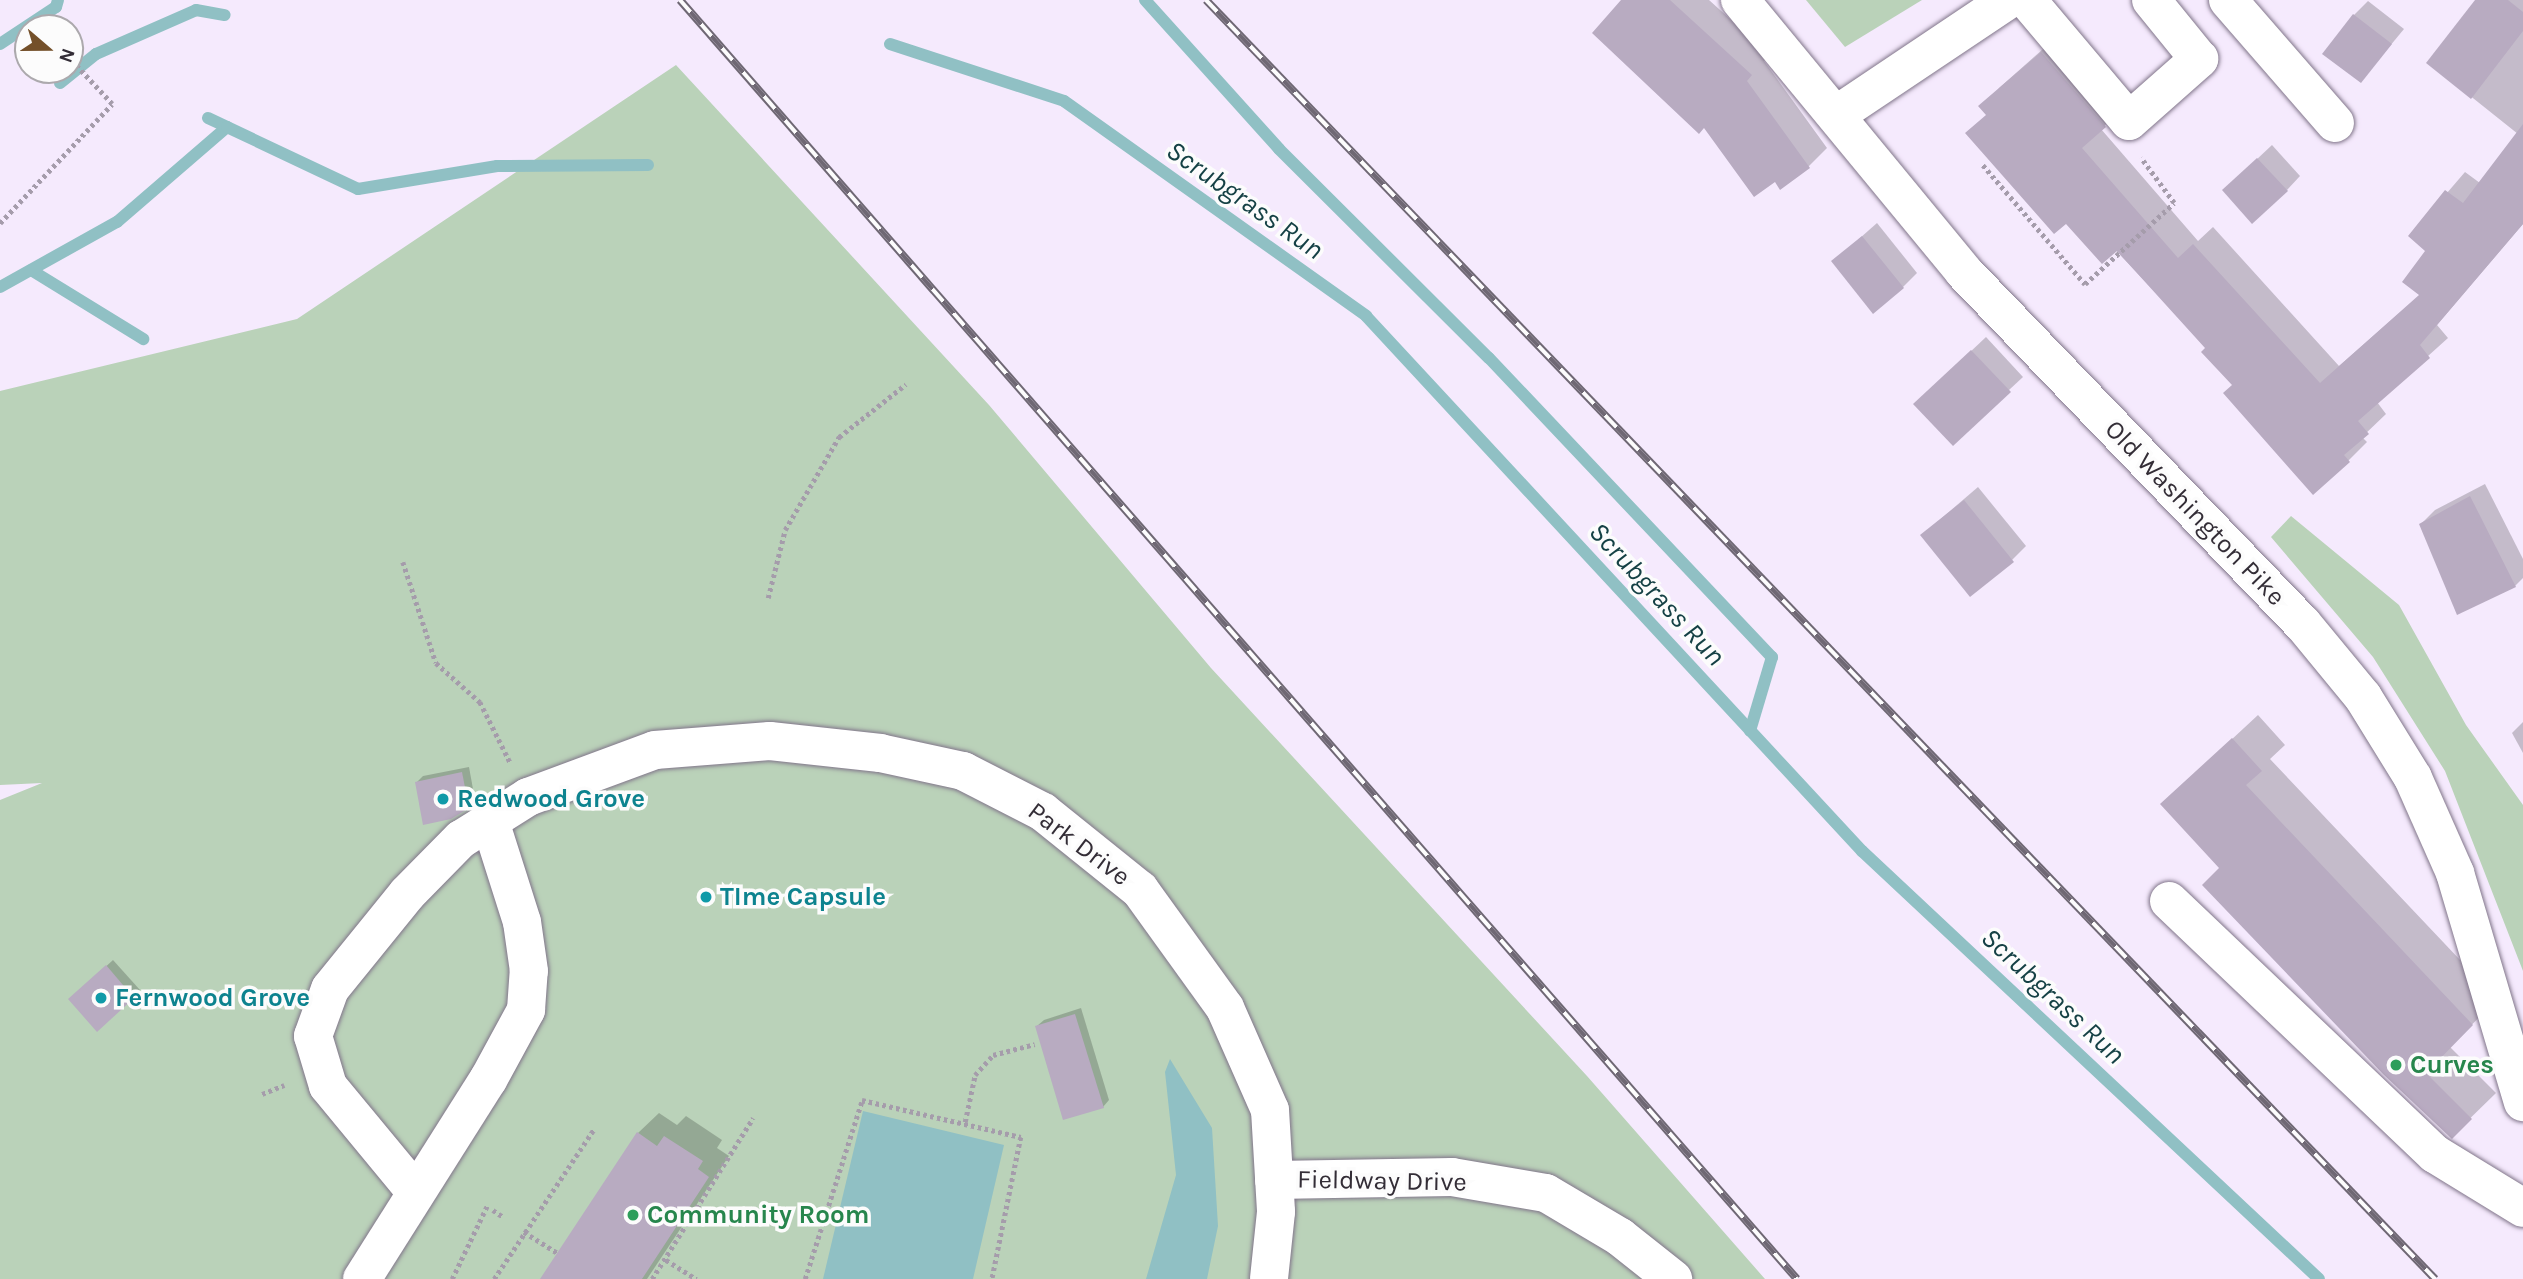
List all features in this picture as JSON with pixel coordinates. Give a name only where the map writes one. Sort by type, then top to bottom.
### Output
[{"type":"street","name":"Old Washington Pike","points":[[1740,0],[1963,271],[2302,623],[2363,697],[2413,778],[2455,873],[2523,1102]]},
{"type":"street","points":[[1836,115],[2008,0]]},
{"type":"street","points":[[2027,0],[2129,121],[2199,59],[2151,0]]},
{"type":"street","points":[[2228,0],[2334,123]]},
{"type":"street","name":"Park Drive","points":[[415,1191],[328,1086],[313,1036],[330,989],[399,905],[461,839],[528,797],[655,750],[771,741],[880,753],[963,771],[1043,812],[1140,890],[1226,1008],[1270,1110],[1276,1212],[1269,1279]]},
{"type":"street","points":[[362,1279],[415,1191],[488,1080],[526,1010],[529,971],[522,922],[490,821]]},
{"type":"street","points":[[2169,901],[2435,1154],[2523,1208]]},
{"type":"street","name":"Fieldway Drive","points":[[1274,1180],[1452,1177],[1546,1193],[1620,1237],[1673,1279]]},
{"type":"path","points":[[0,223],[112,104],[84,74]]},
{"type":"path","points":[[1983,165],[2085,284],[2174,203],[2144,168],[2129,121]]},
{"type":"path","points":[[768,598],[785,530],[839,437],[906,384]]},
{"type":"path","points":[[403,562],[436,663],[481,702],[528,797]]},
{"type":"path","points":[[965,1122],[975,1075],[993,1055],[1035,1044]]},
{"type":"path","points":[[805,1279],[862,1100],[1021,1137],[992,1279]]},
{"type":"path","points":[[652,1279],[753,1118]]},
{"type":"path","points":[[494,1279],[594,1129]]},
{"type":"path","points":[[452,1279],[487,1206]]},
{"type":"path","points":[[493,1210],[502,1216]]},
{"type":"path","points":[[524,1231],[557,1253]]},
{"type":"path","points":[[666,1260],[697,1279]]},
{"type":"shaded area","points":[[1806,0],[1922,0],[1845,47]]},
{"type":"shaded area","points":[[676,65],[989,405],[1211,668],[1587,1076],[1765,1279],[0,1279],[0,800],[42,783],[0,785],[0,391],[297,319]]},
{"type":"shaded area","points":[[2291,516],[2399,605],[2466,725],[2523,805],[2523,971],[2445,771],[2373,657],[2271,537]]},
{"type":"shaded area","points":[[1170,1059],[1212,1128],[1218,1226],[1207,1279],[1146,1279],[1176,1175],[1165,1072]]},
{"type":"shaded area","points":[[863,1111],[1004,1145],[973,1279],[823,1279]]},
{"type":"building","points":[[1621,0],[1670,0],[1752,75],[1747,81],[1810,168],[1780,190],[1775,182],[1754,197],[1704,128],[1699,134],[1592,33]]},
{"type":"building","points":[[2475,0],[2508,0],[2523,12],[2523,31],[2471,99],[2426,63]]},
{"type":"building","points":[[2353,14],[2392,44],[2361,83],[2322,54]]},
{"type":"building","points":[[2041,52],[2106,127],[2082,148],[2178,258],[2193,244],[2320,383],[2419,295],[2402,282],[2425,251],[2408,236],[2445,190],[2463,203],[2523,124],[2523,224],[2420,345],[2430,358],[2358,421],[2369,434],[2344,455],[2350,462],[2313,495],[2223,393],[2232,385],[2201,352],[2205,348],[2117,251],[2102,264],[2066,224],[2054,234],[1965,133],[1986,115],[1978,106]]},
{"type":"building","points":[[2257,158],[2288,191],[2252,224],[2222,190]]},
{"type":"building","points":[[1862,236],[1904,288],[1873,314],[1831,261]]},
{"type":"building","points":[[1971,350],[2011,392],[1953,446],[1913,404]]},
{"type":"building","points":[[2470,496],[2516,587],[2457,615],[2419,524]]},
{"type":"building","points":[[1964,500],[2014,562],[1970,597],[1920,535]]},
{"type":"building","points":[[2232,738],[2262,771],[2246,785],[2473,1025],[2426,1073],[2472,1119],[2452,1139],[2383,1074],[2202,885],[2219,868],[2160,804]]},
{"type":"building","name":"Redwood Grove","points":[[462,772],[469,808],[451,819],[423,825],[415,782]]},
{"type":"building","name":"Fernwood Grove","points":[[106,965],[134,998],[97,1032],[68,999]]},
{"type":"building","points":[[1075,1014],[1104,1108],[1063,1120],[1035,1026]]},
{"type":"building","name":"Community Room","points":[[637,1132],[657,1146],[664,1136],[703,1161],[698,1169],[709,1177],[642,1279],[540,1279]]},
{"type":"waterway","points":[[0,44],[56,7],[58,0]]},
{"type":"waterway","points":[[1145,0],[1279,149],[1489,358],[1772,657],[1750,731]]},
{"type":"waterway","points":[[84,64],[96,54],[196,10],[225,15]]},
{"type":"waterway","name":"Scrubgrass Run","points":[[890,44],[1064,101],[1366,316],[1862,851],[2319,1279]]},
{"type":"waterway","points":[[208,118],[227,127]]},
{"type":"waterway","name":"Scrubgrass Run","points":[[0,287],[117,222],[227,127],[358,189],[497,166],[648,165]]},
{"type":"waterway","points":[[31,270],[143,339]]},
{"type":"railway","points":[[680,0],[1797,1279]]},
{"type":"railway","points":[[1206,0],[2435,1279]]},
{"type":"place","name":"Redwood Grove","points":[[443,799]]},
{"type":"place","name":"TIme Capsule","points":[[706,897]]},
{"type":"place","name":"Fernwood Grove","points":[[101,998]]},
{"type":"place","name":"Curves","points":[[2396,1065]]},
{"type":"place","name":"Community Room","points":[[633,1215]]}]
